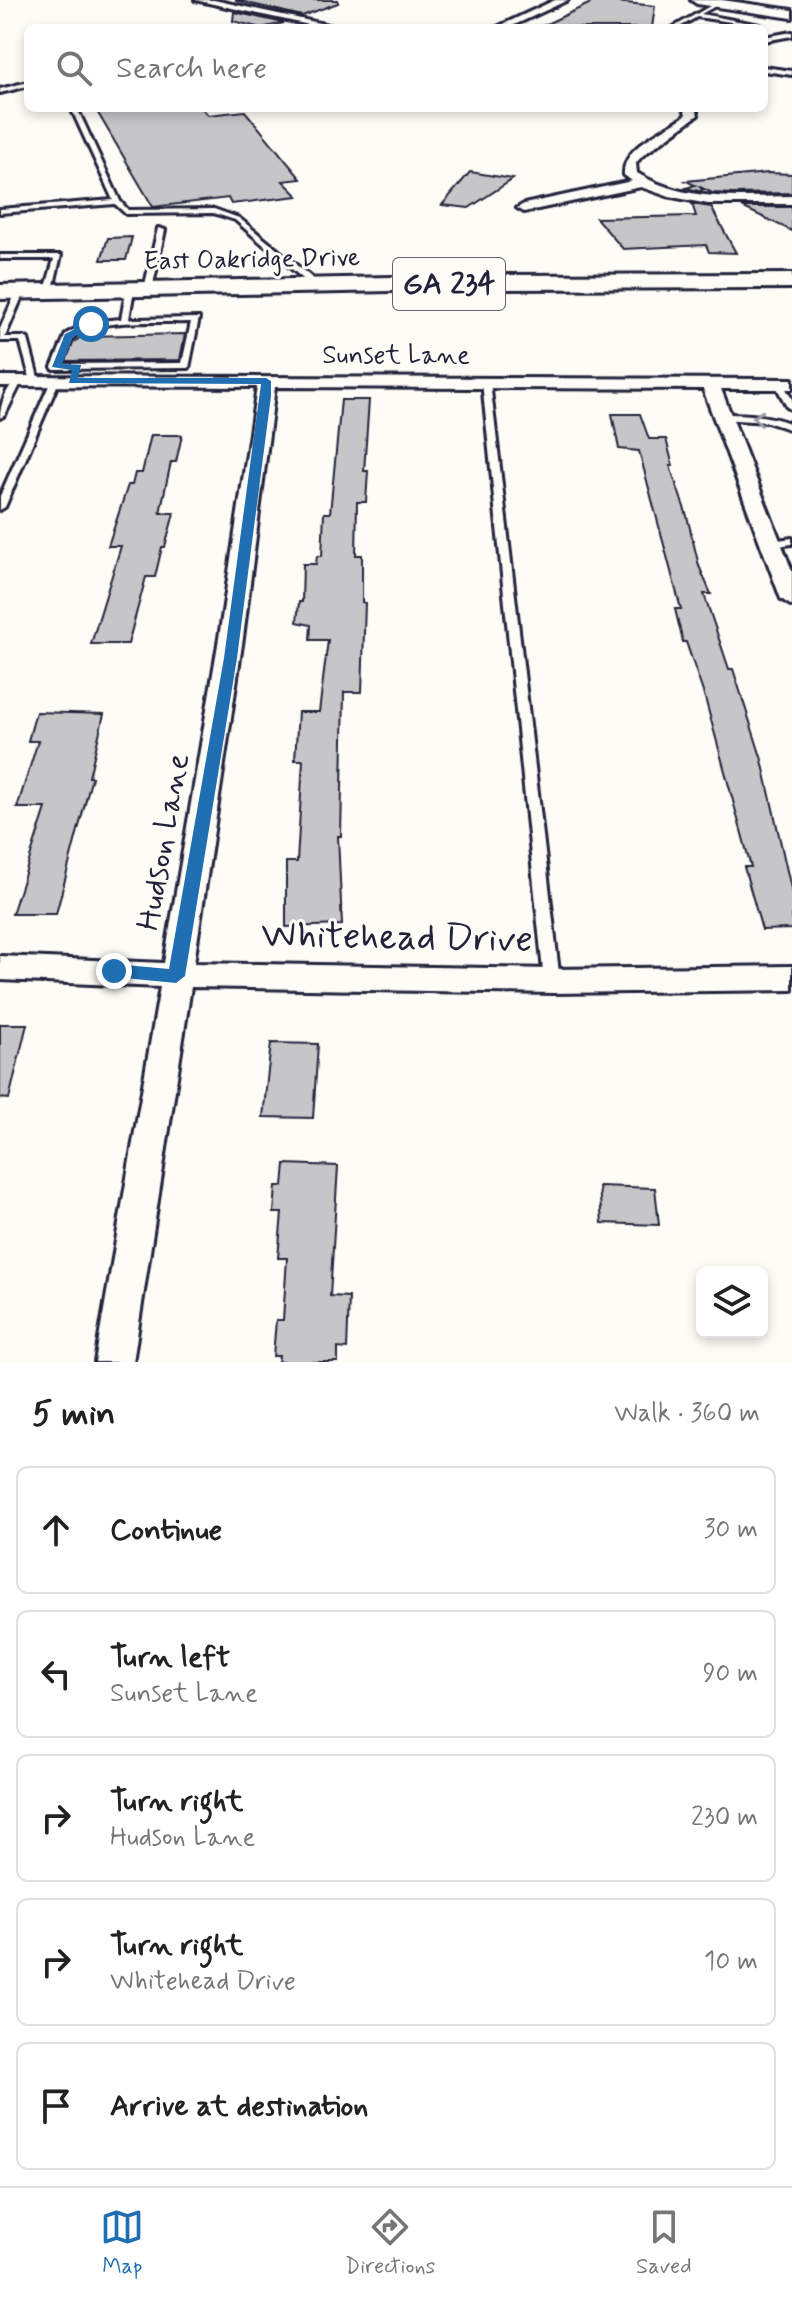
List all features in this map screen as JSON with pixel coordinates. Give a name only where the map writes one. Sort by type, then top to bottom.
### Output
[{"type":"main road","name":"East Oakridge Drive","points":[[10,292],[319,288],[490,282],[792,281]]},
{"type":"street","points":[[200,0],[320,24]]},
{"type":"street","points":[[509,24],[563,0]]},
{"type":"street","points":[[697,0],[792,14]]},
{"type":"street","points":[[250,8],[263,3]]},
{"type":"street","points":[[691,112],[686,121],[638,153],[630,163],[631,175],[641,183],[683,195],[792,200]]},
{"type":"street","points":[[524,208],[641,183]]},
{"type":"street","name":"Sunset Lane","points":[[18,381],[68,376],[266,381],[785,384]]},
{"type":"street","name":"Hudson Lane","points":[[114,1362],[230,658],[266,381]]},
{"type":"street","points":[[710,383],[792,599]]},
{"type":"street","name":"Whitehead Drive","points":[[0,968],[176,976],[226,974],[552,981],[792,978]]},
{"type":"lane","points":[[682,24],[717,3]]},
{"type":"lane","points":[[695,15],[752,24]]},
{"type":"lane","points":[[768,38],[792,34]]},
{"type":"lane","points":[[768,70],[792,73]]},
{"type":"lane","points":[[0,91],[24,85]]},
{"type":"lane","points":[[76,112],[117,202],[126,212],[214,211],[237,219],[319,288]]},
{"type":"lane","points":[[0,211],[117,202]]},
{"type":"lane","points":[[125,321],[161,230]]},
{"type":"lane","points":[[0,257],[58,257],[49,291]]},
{"type":"lane","points":[[0,415],[18,381],[24,339],[0,339],[10,292]]},
{"type":"lane","points":[[196,320],[186,366],[68,376],[56,367],[69,336],[91,324],[125,321],[196,320]]},
{"type":"lane","points":[[0,507],[68,376]]},
{"type":"lane","points":[[486,382],[552,981]]},
{"type":"lane","points":[[785,384],[792,407]]},
{"type":"lane","points":[[723,417],[758,417],[792,427]]},
{"type":"lane","points":[[771,544],[792,541]]},
{"type":"building","points":[[235,0],[338,0],[338,3],[302,16]]},
{"type":"building","points":[[597,0],[655,6],[653,24],[546,24]]},
{"type":"building","points":[[234,12],[284,23],[245,24],[233,21]]},
{"type":"building","points":[[97,112],[205,112],[208,115],[246,112],[301,179],[283,181],[298,196],[231,204],[228,198],[153,207]]},
{"type":"building","points":[[470,172],[513,179],[469,208],[442,205]]},
{"type":"building","points":[[768,173],[792,174],[792,193],[732,194],[712,193],[700,187],[703,192],[686,188],[695,185],[686,181]]},
{"type":"building","points":[[692,204],[711,207],[736,253],[709,252],[706,245],[623,249],[596,218],[696,216]]},
{"type":"building","points":[[742,207],[792,207],[792,231]]},
{"type":"building","points":[[132,237],[126,260],[101,260],[108,238]]},
{"type":"building","points":[[185,334],[180,360],[66,361],[73,343],[82,336]]},
{"type":"building","points":[[341,400],[369,400],[364,471],[368,471],[366,502],[357,502],[356,555],[362,555],[362,602],[365,603],[362,692],[344,692],[341,836],[338,836],[342,925],[286,927],[286,862],[297,862],[303,760],[295,760],[298,712],[319,712],[328,640],[310,640],[311,625],[297,622],[299,602],[302,602],[303,564],[316,564],[317,556],[322,556],[324,513],[330,513]]},
{"type":"building","points":[[612,414],[640,414],[649,439],[666,439],[673,466],[670,466],[687,516],[699,566],[711,594],[704,594],[729,669],[733,669],[762,760],[792,893],[792,929],[762,930],[744,867],[751,867],[705,698],[686,642],[683,642],[675,609],[681,609],[639,451],[619,449]]},
{"type":"building","points":[[151,435],[182,435],[176,462],[171,462],[160,513],[174,513],[165,547],[162,547],[155,577],[146,577],[128,644],[91,644],[121,546],[108,546],[128,485],[132,485],[135,473],[142,473]]},
{"type":"building","points":[[36,712],[104,714],[89,777],[92,777],[56,914],[12,914],[46,808],[17,808],[38,741],[28,741]]},
{"type":"building","points":[[0,1024],[27,1024],[9,1099],[0,1098]]},
{"type":"building","points":[[271,1043],[318,1044],[313,1118],[263,1117]]},
{"type":"building","points":[[285,1164],[338,1166],[330,1296],[349,1297],[347,1349],[338,1348],[338,1362],[278,1362],[279,1356],[273,1356],[276,1320],[283,1320],[287,1258],[278,1258],[282,1213],[274,1213],[276,1186],[283,1186]]},
{"type":"building","points":[[599,1186],[655,1188],[659,1225],[602,1223]]},
{"type":"route","points":[[91,324],[69,336],[56,367],[78,367],[72,381],[266,381],[230,658],[176,976],[114,971]]}]
